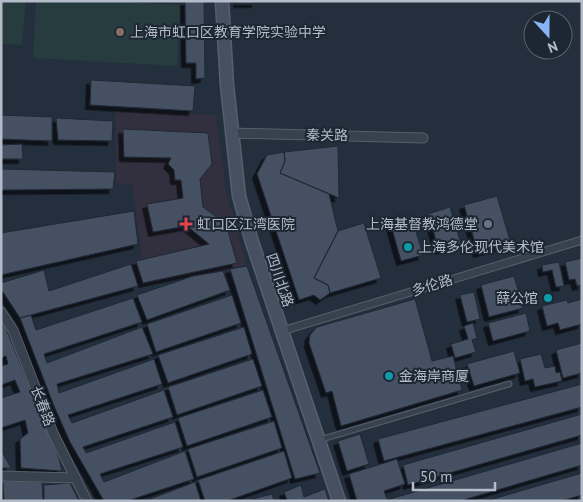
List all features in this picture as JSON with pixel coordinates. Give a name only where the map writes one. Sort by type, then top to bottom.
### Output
[{"type":"main road","name":"四川北路","points":[[222,1],[235,177],[244,218],[339,501]]},
{"type":"street","name":"秦关路","points":[[231,133],[424,138]]},
{"type":"street","name":"多伦路","points":[[282,331],[582,240]]},
{"type":"street","name":"长春路","points":[[1,312],[13,330],[54,433],[86,501]]},
{"type":"street","points":[[1,476],[74,478]]},
{"type":"lane","points":[[318,440],[509,384]]},
{"type":"shaded area","name":"虹口区江湾医院","points":[[115,111],[216,115],[226,191],[247,266],[141,285],[133,262],[142,256],[132,184],[116,183]]},
{"type":"green space","points":[[1,1],[26,1],[22,45],[1,44]]},
{"type":"green space","points":[[36,1],[106,1],[181,5],[177,66],[33,58]]},
{"type":"building","points":[[185,1],[204,1],[205,78],[196,79],[196,63],[186,63]]},
{"type":"building","points":[[238,1],[256,1],[256,3],[238,3]]},
{"type":"building","points":[[91,80],[195,86],[193,111],[90,105]]},
{"type":"building","points":[[1,115],[52,117],[52,141],[1,139]]},
{"type":"building","points":[[56,118],[113,121],[112,141],[58,140]]},
{"type":"building","points":[[123,129],[208,133],[212,164],[200,179],[203,207],[226,224],[237,263],[143,283],[136,261],[209,244],[187,226],[153,232],[147,204],[183,198],[181,180],[175,180],[174,170],[168,164],[171,158],[124,157]]},
{"type":"building","points":[[22,144],[23,159],[1,159],[1,145]]},
{"type":"building","points":[[338,146],[339,198],[280,173],[285,161],[284,152]]},
{"type":"building","points":[[284,152],[285,161],[280,173],[329,194],[338,231],[314,278],[328,285],[330,293],[320,300],[314,295],[299,300],[257,174],[267,155]]},
{"type":"building","points":[[1,169],[115,172],[113,189],[1,190]]},
{"type":"building","name":"上海基督教鸿德堂","points":[[497,196],[511,244],[478,253],[464,205]]},
{"type":"building","points":[[450,207],[461,244],[439,250],[428,214]]},
{"type":"building","points":[[134,211],[138,244],[1,275],[1,233]]},
{"type":"building","points":[[412,218],[423,255],[401,261],[391,225]]},
{"type":"building","points":[[364,223],[381,278],[330,293],[328,285],[314,278],[338,231]]},
{"type":"building","points":[[582,258],[582,285],[577,286],[575,279],[569,280],[565,262]]},
{"type":"building","points":[[559,262],[564,286],[556,287],[552,270],[543,272],[542,265]]},
{"type":"building","points":[[131,264],[138,286],[20,318],[1,289],[1,283],[44,270],[49,291]]},
{"type":"building","points":[[247,266],[320,473],[295,479],[230,269]]},
{"type":"building","points":[[223,271],[230,290],[147,320],[137,295],[193,276]]},
{"type":"building","points":[[514,276],[523,308],[489,317],[481,285]]},
{"type":"building","points":[[474,292],[480,319],[467,322],[460,295]]},
{"type":"building","points":[[232,295],[241,323],[156,352],[147,324]]},
{"type":"building","points":[[133,298],[142,322],[44,354],[47,363],[142,327],[153,354],[57,384],[59,393],[154,359],[162,384],[68,415],[72,423],[164,390],[173,417],[83,447],[86,453],[175,422],[183,447],[100,474],[104,482],[185,451],[194,479],[127,501],[104,501],[70,442],[20,318],[31,315],[36,330]]},
{"type":"building","name":"金海岸商厦","points":[[415,299],[432,361],[453,356],[462,390],[341,426],[332,391],[326,393],[309,343],[310,335],[317,327]]},
{"type":"building","points":[[582,299],[582,324],[560,330],[558,323],[547,326],[542,306],[567,300],[568,303]]},
{"type":"building","points":[[526,313],[530,331],[493,341],[488,323]]},
{"type":"building","points":[[2,319],[59,458],[62,471],[21,468],[20,439],[28,433],[25,420],[1,428],[1,398],[20,392],[15,380],[1,385],[1,366],[8,364],[6,356],[1,358]]},
{"type":"building","points":[[473,323],[477,338],[472,340],[476,352],[455,358],[451,344],[468,339],[464,326]]},
{"type":"building","points":[[244,327],[252,354],[168,383],[158,355]]},
{"type":"building","points":[[582,343],[582,373],[563,378],[556,350]]},
{"type":"building","points":[[514,351],[520,373],[474,386],[467,364]]},
{"type":"building","points":[[541,354],[545,368],[555,366],[556,373],[560,372],[562,381],[535,387],[533,379],[525,381],[520,359]]},
{"type":"building","points":[[253,359],[262,386],[177,415],[168,387]]},
{"type":"building","points":[[582,384],[582,407],[384,461],[378,439]]},
{"type":"building","points":[[263,390],[272,417],[187,446],[178,418]]},
{"type":"building","points":[[582,414],[582,435],[408,485],[403,465]]},
{"type":"building","points":[[274,421],[282,448],[197,477],[188,449]]},
{"type":"building","points":[[360,434],[369,464],[347,471],[338,441]]},
{"type":"building","points":[[582,443],[582,465],[460,501],[391,501],[390,499]]},
{"type":"building","points":[[1,450],[11,468],[1,468]]},
{"type":"building","points":[[284,451],[292,478],[227,501],[205,501],[198,480]]},
{"type":"building","points":[[397,459],[405,484],[384,491],[388,501],[357,501],[349,474]]},
{"type":"building","points":[[582,473],[582,495],[561,501],[486,501]]},
{"type":"building","points":[[3,481],[42,482],[43,501],[4,501]]},
{"type":"building","points":[[195,482],[201,501],[145,501]]},
{"type":"building","points":[[70,483],[79,501],[44,501],[44,485]]},
{"type":"building","points":[[301,485],[304,497],[325,489],[329,501],[284,501],[287,500],[284,492]]},
{"type":"building","points":[[272,494],[274,501],[252,499]]},
{"type":"place","name":"上海市虹口区教育学院实验中学","points":[[120,32]]},
{"type":"place","name":"虹口区江湾医院","points":[[186,224]]},
{"type":"place","name":"上海基督教鸿德堂","points":[[488,224]]},
{"type":"place","name":"上海多伦现代美术馆","points":[[408,247]]},
{"type":"place","name":"薛公馆","points":[[548,298]]},
{"type":"place","name":"金海岸商厦","points":[[389,376]]}]
